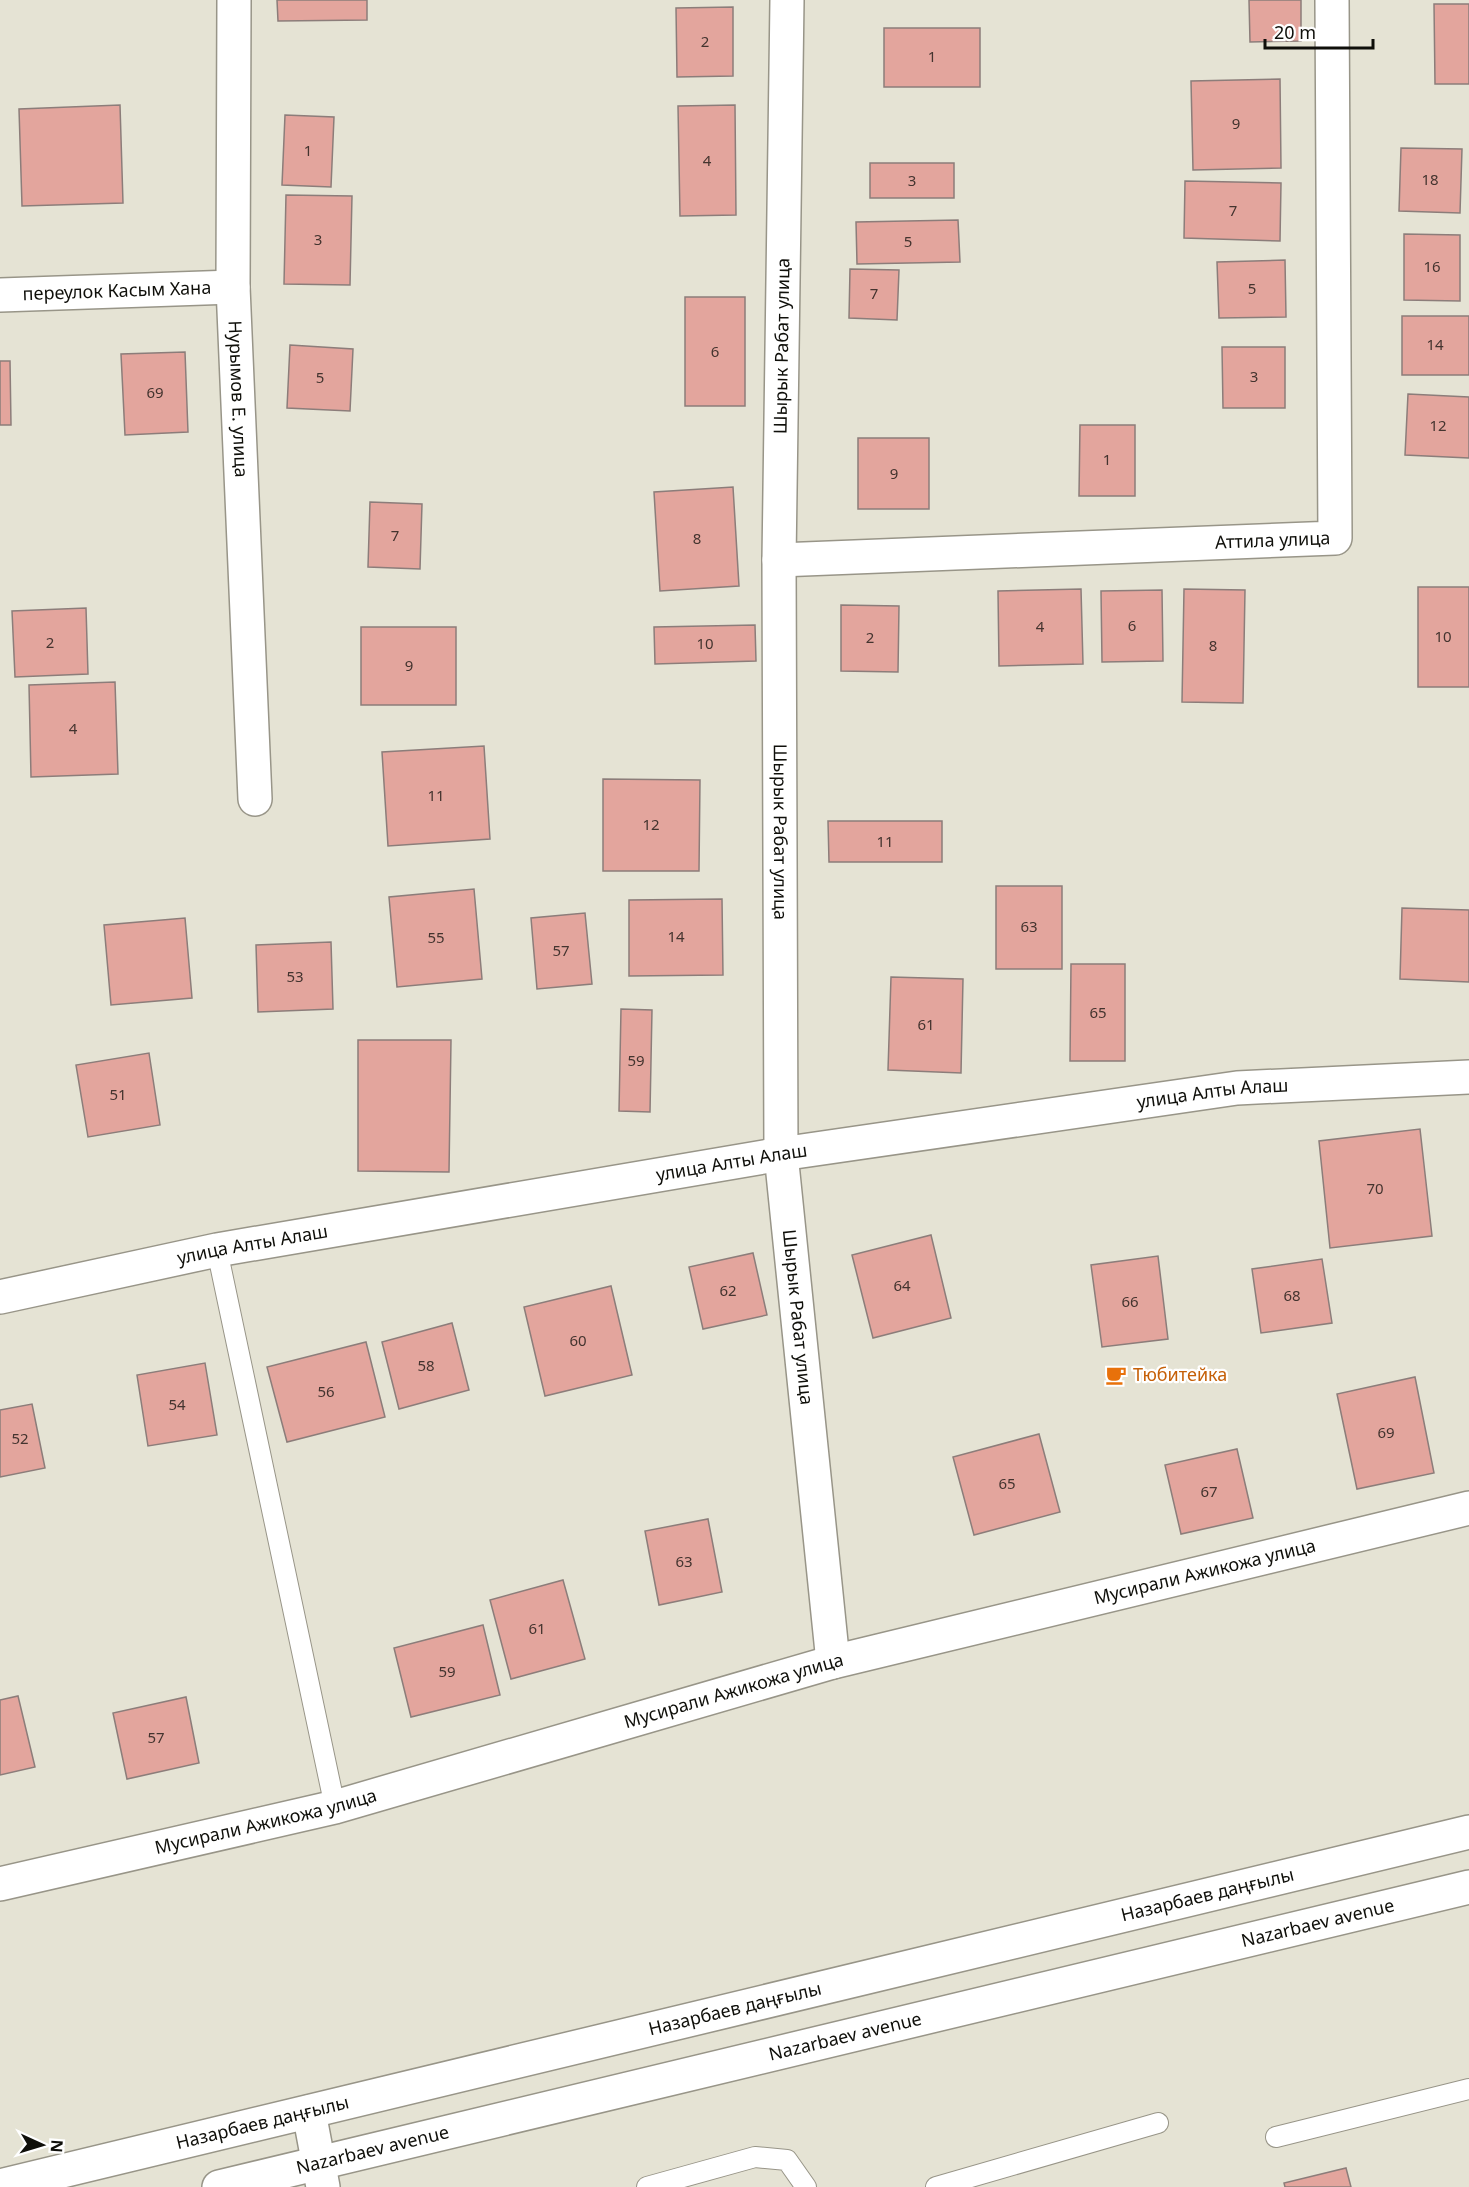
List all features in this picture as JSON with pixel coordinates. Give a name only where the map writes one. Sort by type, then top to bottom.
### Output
[{"type":"street","name":"Нурымов Е. улица","points":[[234,0],[233,287],[255,799]]},
{"type":"street","name":"Шырык Рабат улица","points":[[787,0],[779,560],[781,1154],[833,1662]]},
{"type":"street","name":"Аттила улица","points":[[779,560],[1335,538],[1332,0]]},
{"type":"street","name":"переулок Касым Хана","points":[[0,294],[233,287]]},
{"type":"street","name":"улица Алты Алаш","points":[[0,1297],[217,1250],[781,1154],[1237,1088],[1469,1077]]},
{"type":"street","name":"Мусирали Ажикожа улица","points":[[0,1884],[335,1807],[833,1662],[1469,1508]]},
{"type":"street","name":"Назарбаев даңғылы","points":[[0,2186],[1469,1832]]},
{"type":"street","name":"Nazarbaev avenue","points":[[219,2187],[321,2175],[1469,1887]]},
{"type":"street","points":[[309,2112],[321,2175]]},
{"type":"lane","points":[[217,1250],[335,1807]]},
{"type":"lane","points":[[1276,2137],[1469,2089]]},
{"type":"lane","points":[[936,2187],[1158,2123]]},
{"type":"lane","points":[[647,2187],[755,2157],[787,2160],[806,2187]]},
{"type":"building","points":[[277,0],[367,0],[367,20],[278,21]]},
{"type":"building","points":[[1249,0],[1301,0],[1301,41],[1250,42]]},
{"type":"building","points":[[1434,4],[1469,4],[1469,84],[1435,84]]},
{"type":"building","points":[[733,7],[733,76],[677,77],[676,8]]},
{"type":"building","points":[[884,28],[980,28],[980,87],[884,87]]},
{"type":"building","points":[[1280,79],[1281,168],[1193,170],[1191,81]]},
{"type":"building","points":[[120,105],[123,203],[22,206],[19,109]]},
{"type":"building","points":[[735,105],[736,215],[680,216],[678,106]]},
{"type":"building","points":[[285,115],[334,117],[331,187],[282,185]]},
{"type":"building","points":[[1401,148],[1462,149],[1460,213],[1399,211]]},
{"type":"building","points":[[870,163],[954,163],[954,198],[870,198]]},
{"type":"building","points":[[1185,181],[1281,183],[1280,241],[1184,238]]},
{"type":"building","points":[[286,195],[352,196],[350,285],[284,284]]},
{"type":"building","points":[[958,220],[960,262],[857,264],[856,222]]},
{"type":"building","points":[[1404,234],[1460,235],[1460,301],[1404,300]]},
{"type":"building","points":[[1285,260],[1286,317],[1219,318],[1217,262]]},
{"type":"building","points":[[850,269],[899,270],[897,320],[849,318]]},
{"type":"building","points":[[685,297],[745,297],[745,406],[685,406]]},
{"type":"building","points":[[1402,316],[1469,316],[1469,375],[1402,375]]},
{"type":"building","points":[[290,345],[353,349],[350,411],[287,408]]},
{"type":"building","points":[[1222,347],[1285,347],[1285,408],[1223,408]]},
{"type":"building","points":[[185,352],[188,432],[125,435],[121,354]]},
{"type":"building","points":[[0,361],[10,361],[11,425],[0,425]]},
{"type":"building","points":[[1408,394],[1469,397],[1469,458],[1405,455]]},
{"type":"building","points":[[1080,425],[1135,425],[1135,496],[1079,496]]},
{"type":"building","points":[[858,438],[929,438],[929,509],[858,509]]},
{"type":"building","points":[[733,487],[739,586],[660,591],[654,492]]},
{"type":"building","points":[[370,502],[422,504],[420,569],[368,567]]},
{"type":"building","points":[[1418,587],[1469,587],[1469,687],[1418,687]]},
{"type":"building","points":[[1081,589],[1083,664],[999,666],[998,591]]},
{"type":"building","points":[[1184,589],[1245,590],[1243,703],[1182,702]]},
{"type":"building","points":[[1162,590],[1163,661],[1102,662],[1101,591]]},
{"type":"building","points":[[841,605],[899,606],[898,672],[841,671]]},
{"type":"building","points":[[86,608],[88,674],[15,677],[12,611]]},
{"type":"building","points":[[755,625],[756,661],[655,664],[654,627]]},
{"type":"building","points":[[361,627],[456,627],[456,705],[361,705]]},
{"type":"building","points":[[115,682],[118,774],[31,777],[29,685]]},
{"type":"building","points":[[484,746],[490,839],[388,846],[382,752]]},
{"type":"building","points":[[603,779],[700,780],[699,871],[603,871]]},
{"type":"building","points":[[828,821],[942,821],[942,862],[829,862]]},
{"type":"building","points":[[996,886],[1062,886],[1062,969],[996,969]]},
{"type":"building","points":[[474,889],[482,979],[397,987],[389,897]]},
{"type":"building","points":[[722,899],[723,975],[629,976],[629,900]]},
{"type":"building","points":[[1402,908],[1469,910],[1469,982],[1400,979]]},
{"type":"building","points":[[585,913],[592,984],[537,989],[531,918]]},
{"type":"building","points":[[185,918],[192,998],[111,1005],[104,925]]},
{"type":"building","points":[[331,942],[333,1009],[258,1012],[256,945]]},
{"type":"building","points":[[1071,964],[1125,964],[1125,1061],[1070,1061]]},
{"type":"building","points":[[891,977],[963,979],[961,1073],[888,1070]]},
{"type":"building","points":[[621,1009],[652,1010],[650,1112],[619,1111]]},
{"type":"building","points":[[358,1040],[451,1040],[449,1172],[358,1171]]},
{"type":"building","points":[[149,1053],[160,1125],[88,1137],[76,1065]]},
{"type":"building","points":[[1420,1129],[1432,1236],[1330,1248],[1319,1141]]},
{"type":"building","points":[[931,1235],[951,1318],[873,1338],[852,1255]]},
{"type":"building","points":[[753,1253],[767,1315],[703,1329],[689,1267]]},
{"type":"building","points":[[1158,1256],[1168,1339],[1102,1347],[1091,1265]]},
{"type":"building","points":[[1322,1259],[1332,1323],[1261,1333],[1252,1269]]},
{"type":"building","points":[[611,1286],[632,1375],[545,1396],[524,1307]]},
{"type":"building","points":[[452,1323],[469,1390],[399,1409],[382,1342]]},
{"type":"building","points":[[366,1342],[385,1417],[287,1442],[267,1367]]},
{"type":"building","points":[[205,1363],[217,1435],[148,1446],[137,1375]]},
{"type":"building","points":[[1415,1377],[1434,1473],[1357,1489],[1337,1394]]},
{"type":"building","points":[[32,1404],[45,1468],[0,1477],[0,1410]]},
{"type":"building","points":[[1039,1434],[1060,1512],[974,1535],[953,1457]]},
{"type":"building","points":[[1237,1449],[1253,1518],[1181,1534],[1165,1465]]},
{"type":"building","points":[[708,1519],[722,1592],[659,1605],[645,1531]]},
{"type":"building","points":[[563,1580],[585,1659],[511,1679],[490,1600]]},
{"type":"building","points":[[483,1625],[500,1695],[411,1717],[394,1648]]},
{"type":"building","points":[[18,1696],[35,1767],[0,1775],[0,1700]]},
{"type":"building","points":[[186,1697],[199,1763],[127,1779],[113,1713]]},
{"type":"building","points":[[1346,2168],[1351,2187],[1285,2187],[1284,2183]]},
{"type":"place","name":"Тюбитейка","points":[[1116,1375]]}]
